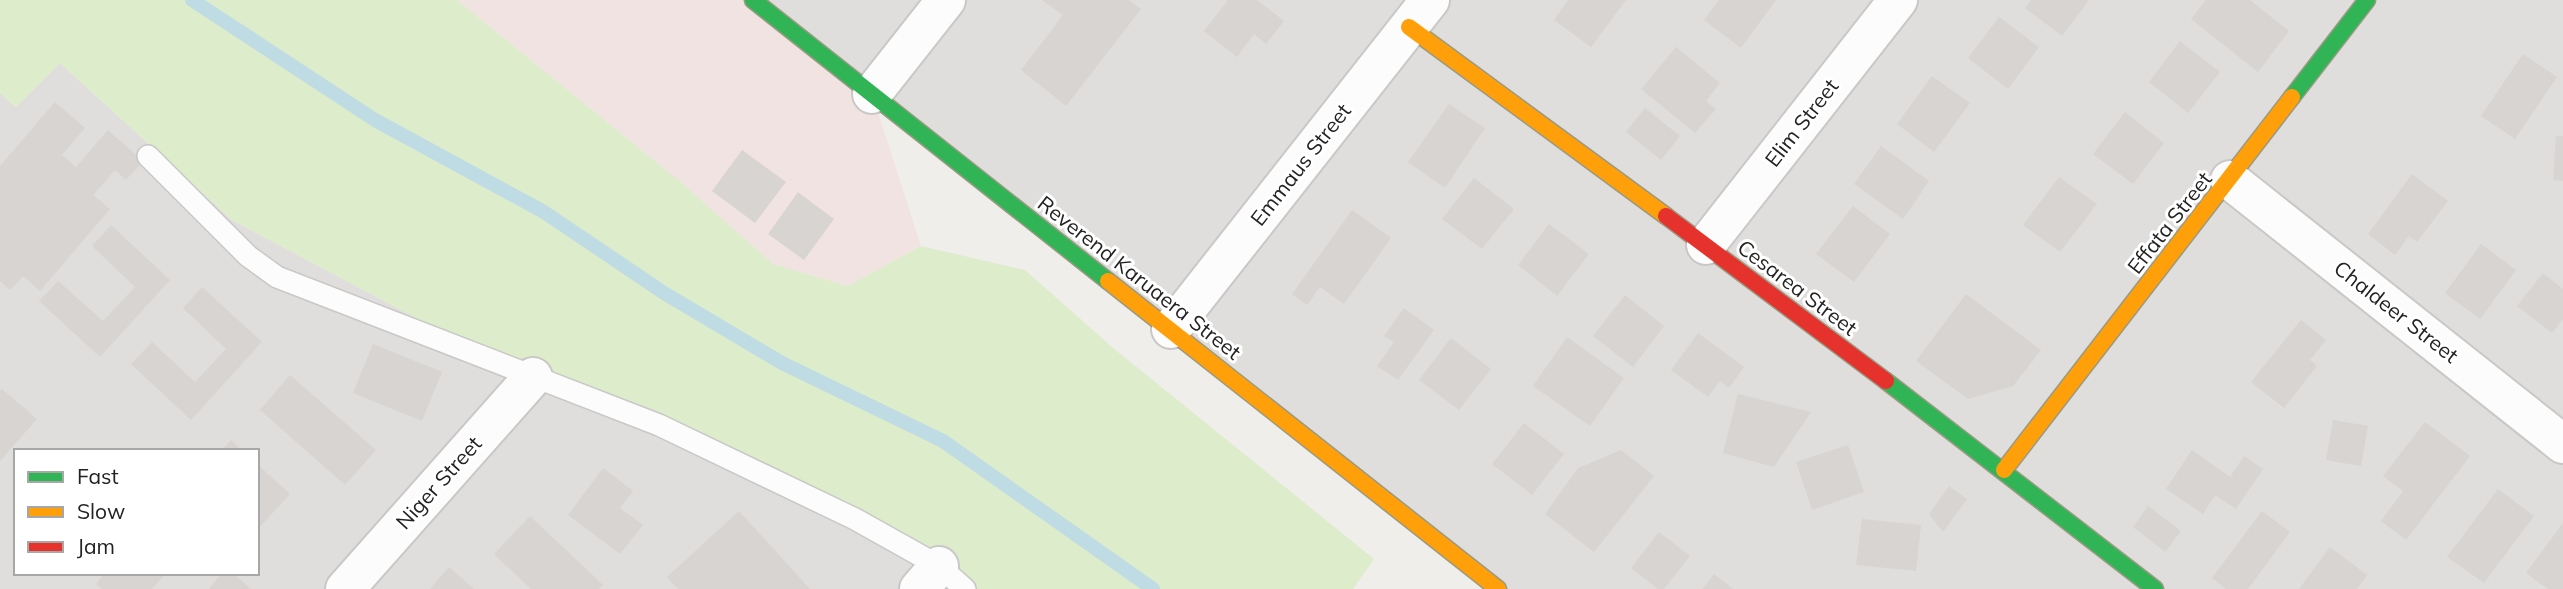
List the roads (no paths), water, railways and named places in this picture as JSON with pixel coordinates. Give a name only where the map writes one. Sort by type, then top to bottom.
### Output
[{"type":"street","name":"Reverend Karuaera Street","points":[[753,0],[1498,589]]},
{"type":"street","points":[[872,94],[946,0]]},
{"type":"street","name":"Elim Street","points":[[1706,245],[1898,0]]},
{"type":"street","name":"Effata Street","points":[[2004,470],[2367,0]]},
{"type":"street","name":"Cesarea Street","points":[[1420,13],[1706,245],[2004,470],[2155,589]]},
{"type":"street","name":"Emmaus Street","points":[[1171,329],[1420,13]]},
{"type":"street","name":"Chaldeer Street","points":[[2230,180],[2563,444]]},
{"type":"street","name":"Niger Street","points":[[345,589],[533,377]]},
{"type":"lane","points":[[148,156],[248,257],[277,277],[659,425],[855,519],[941,581]]},
{"type":"waterway","points":[[192,0],[375,120],[544,212],[664,293],[782,363],[943,441],[1153,589]]}]
